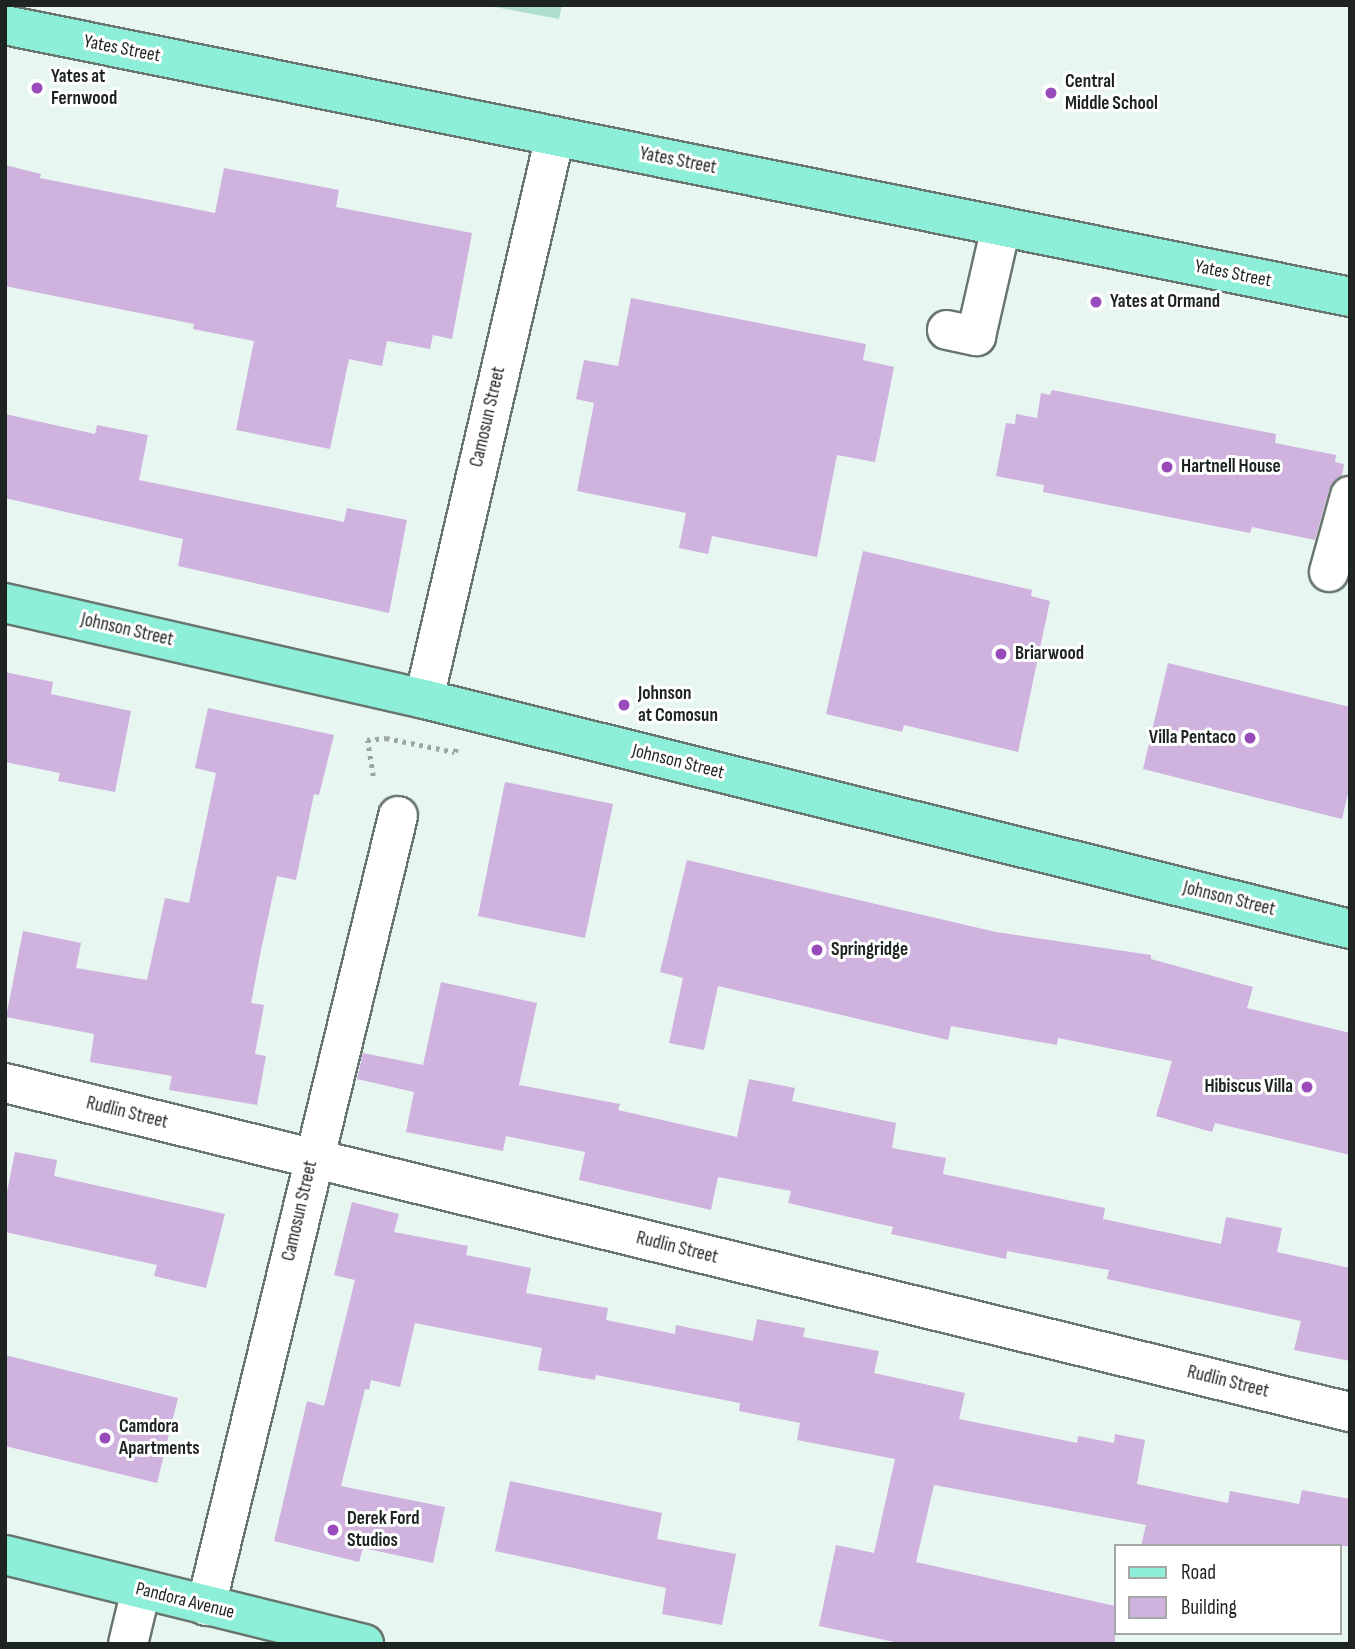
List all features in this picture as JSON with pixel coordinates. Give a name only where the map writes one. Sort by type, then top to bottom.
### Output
[{"type":"main road","name":"Yates Street","points":[[12,19],[555,136],[1350,298]]},
{"type":"main road","name":"Johnson Street","points":[[5,603],[424,699],[1350,929]]},
{"type":"main road","name":"Pandora Avenue","points":[[5,1555],[364,1644]]},
{"type":"street","name":"Camosun Street","points":[[424,699],[555,136]]},
{"type":"street","points":[[947,330],[976,336],[1001,227]]},
{"type":"street","points":[[1329,572],[1350,496]]},
{"type":"street","name":"Camosun Street","points":[[206,1606],[312,1159],[398,816]]},
{"type":"street","name":"Rudlin Street","points":[[5,1083],[1350,1412]]},
{"type":"street","points":[[128,1644],[141,1590]]},
{"type":"path","points":[[373,776],[367,740],[386,738],[455,752],[457,746],[374,729]]},
{"type":"green space","points":[[484,5],[562,5],[559,19]]},
{"type":"building","points":[[5,165],[41,174],[40,178],[215,213],[224,168],[339,190],[336,207],[472,233],[452,339],[433,335],[430,349],[387,341],[382,366],[349,359],[330,449],[236,430],[254,341],[193,329],[194,324],[5,286]]},
{"type":"building","points":[[631,298],[866,344],[863,360],[894,367],[875,462],[837,455],[817,557],[712,536],[708,554],[679,548],[686,513],[577,491],[594,403],[576,399],[584,360],[618,366]]},
{"type":"building","name":"Hartnell House","points":[[1052,390],[1276,434],[1275,443],[1336,455],[1335,462],[1344,464],[1342,476],[1329,490],[1315,540],[1252,527],[1250,533],[1043,492],[1044,485],[996,476],[1006,423],[1015,424],[1016,414],[1037,418],[1041,393],[1050,395]]},
{"type":"building","points":[[5,414],[95,434],[97,425],[148,435],[139,480],[344,522],[347,508],[407,520],[389,613],[178,566],[183,539],[5,498]]},
{"type":"building","name":"Briarwood","points":[[863,551],[1032,590],[1031,596],[1050,601],[1018,752],[904,725],[902,732],[826,714]]},
{"type":"building","name":"Villa Pentaco","points":[[1168,663],[1350,707],[1350,785],[1342,819],[1143,769]]},
{"type":"building","points":[[5,672],[53,682],[51,694],[131,711],[115,792],[58,781],[60,773],[5,762]]},
{"type":"building","points":[[208,708],[334,735],[319,795],[314,794],[296,880],[277,876],[261,950],[251,1003],[264,1005],[255,1054],[266,1056],[257,1105],[169,1090],[172,1076],[90,1062],[94,1034],[6,1017],[23,931],[81,943],[76,968],[147,980],[165,898],[189,903],[216,773],[195,768]]},
{"type":"building","points":[[505,782],[613,804],[585,938],[478,916]]},
{"type":"building","points":[[687,860],[996,932],[1151,955],[1151,959],[1253,987],[1247,1008],[1350,1033],[1350,1155],[1215,1123],[1212,1132],[1156,1116],[1172,1061],[1058,1038],[1057,1045],[951,1026],[948,1040],[718,986],[704,1050],[669,1043],[683,978],[660,972]]},
{"type":"building","points":[[441,982],[537,1003],[519,1085],[620,1104],[618,1110],[737,1137],[749,1079],[795,1088],[792,1101],[896,1123],[892,1148],[946,1158],[943,1174],[1105,1208],[1103,1219],[1221,1244],[1226,1217],[1282,1228],[1277,1252],[1350,1268],[1350,1361],[1294,1350],[1301,1321],[1107,1279],[1109,1270],[1007,1251],[1006,1259],[891,1234],[893,1227],[788,1203],[791,1191],[718,1177],[711,1210],[579,1180],[585,1152],[506,1136],[503,1151],[406,1132],[414,1092],[357,1079],[363,1053],[423,1065]]},
{"type":"building","points":[[15,1152],[57,1160],[54,1176],[225,1214],[206,1288],[154,1276],[157,1265],[5,1232],[5,1202]]},
{"type":"building","points":[[352,1202],[399,1214],[394,1232],[468,1246],[466,1255],[531,1268],[526,1293],[608,1308],[606,1320],[675,1334],[676,1325],[753,1341],[757,1319],[805,1328],[803,1337],[879,1351],[874,1373],[965,1393],[959,1419],[1077,1443],[1078,1436],[1114,1443],[1115,1434],[1145,1440],[1137,1484],[1228,1503],[1230,1491],[1299,1504],[1302,1490],[1350,1499],[1350,1546],[1141,1544],[1146,1525],[934,1485],[916,1562],[1114,1606],[1115,1644],[904,1644],[819,1626],[836,1545],[874,1553],[895,1459],[797,1440],[800,1423],[739,1411],[740,1403],[596,1375],[595,1380],[538,1370],[542,1348],[415,1323],[400,1387],[371,1380],[369,1390],[365,1389],[341,1486],[445,1507],[433,1563],[363,1548],[359,1562],[274,1541],[307,1401],[324,1406],[355,1280],[334,1275]]},
{"type":"building","name":"Camdora Apartments","points":[[5,1355],[178,1398],[157,1483],[5,1446]]},
{"type":"building","points":[[510,1481],[662,1513],[657,1539],[736,1554],[722,1625],[662,1614],[666,1588],[495,1551]]},
{"type":"place","name":"Yates at Fernwood","points":[[37,88]]},
{"type":"place","name":"Central Middle School","points":[[1051,93]]},
{"type":"place","name":"Yates at Ormand","points":[[1096,302]]},
{"type":"place","name":"Hartnell House","points":[[1167,467]]},
{"type":"place","name":"Briarwood","points":[[1001,654]]},
{"type":"place","name":"Johnson at Comosun","points":[[624,705]]},
{"type":"place","name":"Villa Pentaco","points":[[1250,738]]},
{"type":"place","name":"Springridge","points":[[817,950]]},
{"type":"place","name":"Hibiscus Villa","points":[[1307,1087]]},
{"type":"place","name":"Camdora Apartments","points":[[105,1438]]},
{"type":"place","name":"Derek Ford Studios","points":[[333,1530]]}]
